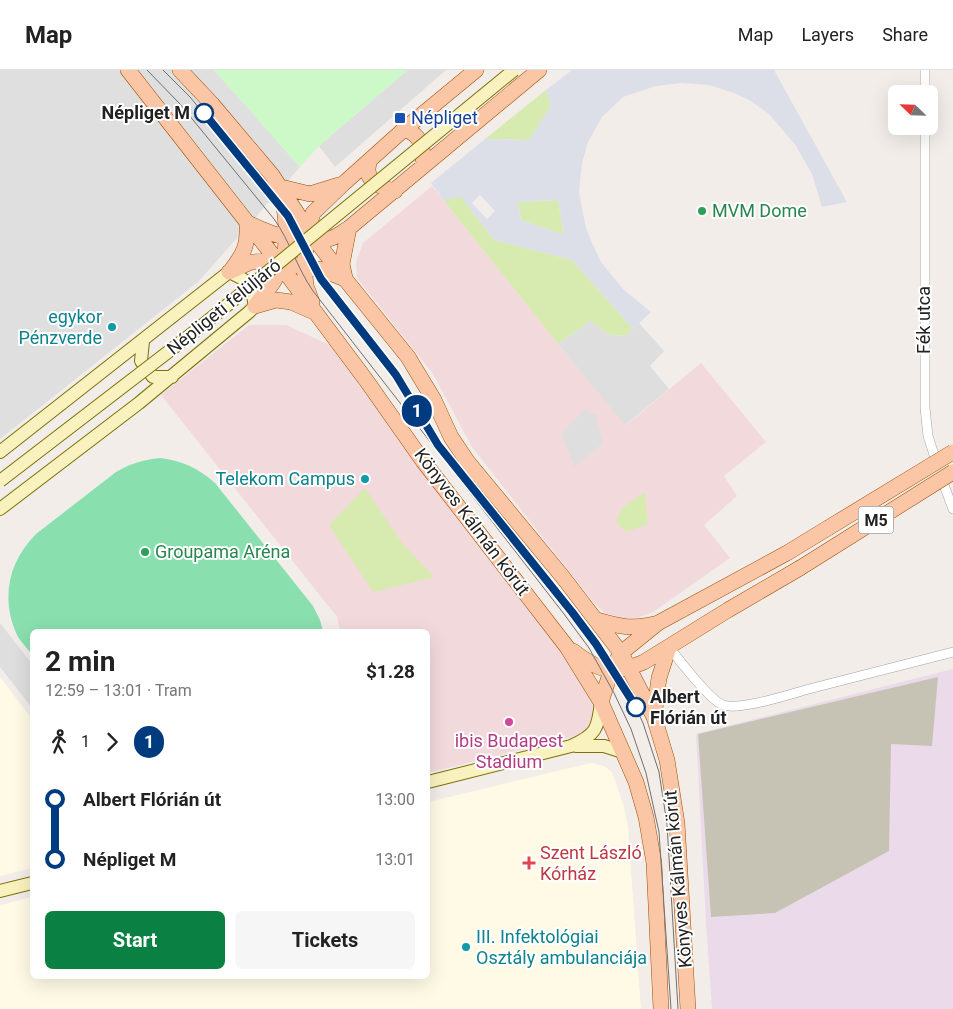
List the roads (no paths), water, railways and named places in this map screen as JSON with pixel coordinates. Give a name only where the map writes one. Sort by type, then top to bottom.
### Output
[{"type":"main road","name":"Könyves Kálmán körút","points":[[128,70],[280,264],[424,461],[567,647],[601,702],[636,782],[646,817],[654,863],[661,1009]]},
{"type":"main road","name":"Könyves Kálmán körút","points":[[180,70],[212,104],[281,187],[310,237],[408,357],[434,400],[451,436],[467,461],[597,620],[630,668],[654,717],[667,760],[677,823],[688,1009]]},
{"type":"main road","points":[[316,313],[306,286],[304,266],[313,213],[342,184],[401,132],[476,70]]},
{"type":"main road","name":"Népligeti felüljáró","points":[[0,481],[198,329],[514,70]]},
{"type":"main road","points":[[247,222],[268,233],[286,237],[332,238],[349,228],[395,191],[423,165],[539,70]]},
{"type":"main road","points":[[401,132],[407,130],[415,133],[420,140],[423,149],[423,165]]},
{"type":"main road","points":[[370,160],[367,168],[370,177],[376,185],[395,191]]},
{"type":"main road","points":[[0,509],[172,377],[255,306],[274,280],[286,237],[281,187],[310,194],[342,184]]},
{"type":"main road","points":[[0,452],[229,272],[242,256],[248,241],[247,222]]},
{"type":"main road","points":[[345,279],[342,264],[349,228]]},
{"type":"main road","points":[[229,272],[251,262],[304,266],[323,270],[345,279]]},
{"type":"main road","points":[[229,272],[244,279],[252,291],[255,306]]},
{"type":"main road","points":[[255,306],[276,300],[291,302],[316,313]]},
{"type":"main road","points":[[143,341],[141,360],[153,377],[172,377]]},
{"type":"main road","name":"M5","points":[[597,620],[621,627],[636,628],[658,623],[787,553],[953,452]]},
{"type":"main road","name":"M5","points":[[567,647],[599,668],[611,670],[630,668],[644,662],[800,568],[953,472]]},
{"type":"main road","points":[[430,781],[571,746],[588,738],[596,727],[601,702],[611,670],[621,653],[658,623]]},
{"type":"main road","points":[[654,717],[659,678],[669,647]]},
{"type":"main road","points":[[571,746],[604,746],[623,752]]},
{"type":"main road","points":[[0,892],[30,884]]},
{"type":"street","points":[[925,70],[925,85]]},
{"type":"street","name":"Fék utca","points":[[925,135],[924,408],[928,436],[944,489],[953,509]]},
{"type":"street","points":[[669,647],[678,660],[717,701],[722,705],[730,706],[743,705],[953,652]]},
{"type":"tram line","points":[[147,70],[180,104],[274,219],[285,236],[302,273],[313,291],[589,648],[631,729],[646,773],[659,832],[671,1009]]},
{"type":"tram line","points":[[163,70],[190,97],[284,211],[295,228],[321,279],[396,375],[426,427]]},
{"type":"tram line","name":"1","points":[[204,113],[288,216],[321,279],[396,375],[438,445],[572,612],[596,644],[636,707]]},
{"type":"tram line","points":[[580,624],[630,695],[643,723],[659,772],[667,824],[678,1009]]},
{"type":"place","name":"Népliget M","points":[[204,113]]},
{"type":"place","name":"Népliget","points":[[400,118]]},
{"type":"place","name":"MVM Dome","points":[[702,211]]},
{"type":"place","name":"egykor Pénzverde","points":[[112,327]]},
{"type":"place","name":"Telekom Campus","points":[[365,479]]},
{"type":"place","name":"Groupama Aréna","points":[[145,552]]},
{"type":"place","name":"Albert Flórián út","points":[[636,707]]},
{"type":"place","name":"ibis Budapest Stadium","points":[[509,722]]},
{"type":"place","name":"Szent László Kórház","points":[[529,863]]},
{"type":"place","name":"III. Infektológiai Osztály ambulanciája","points":[[466,947]]}]
